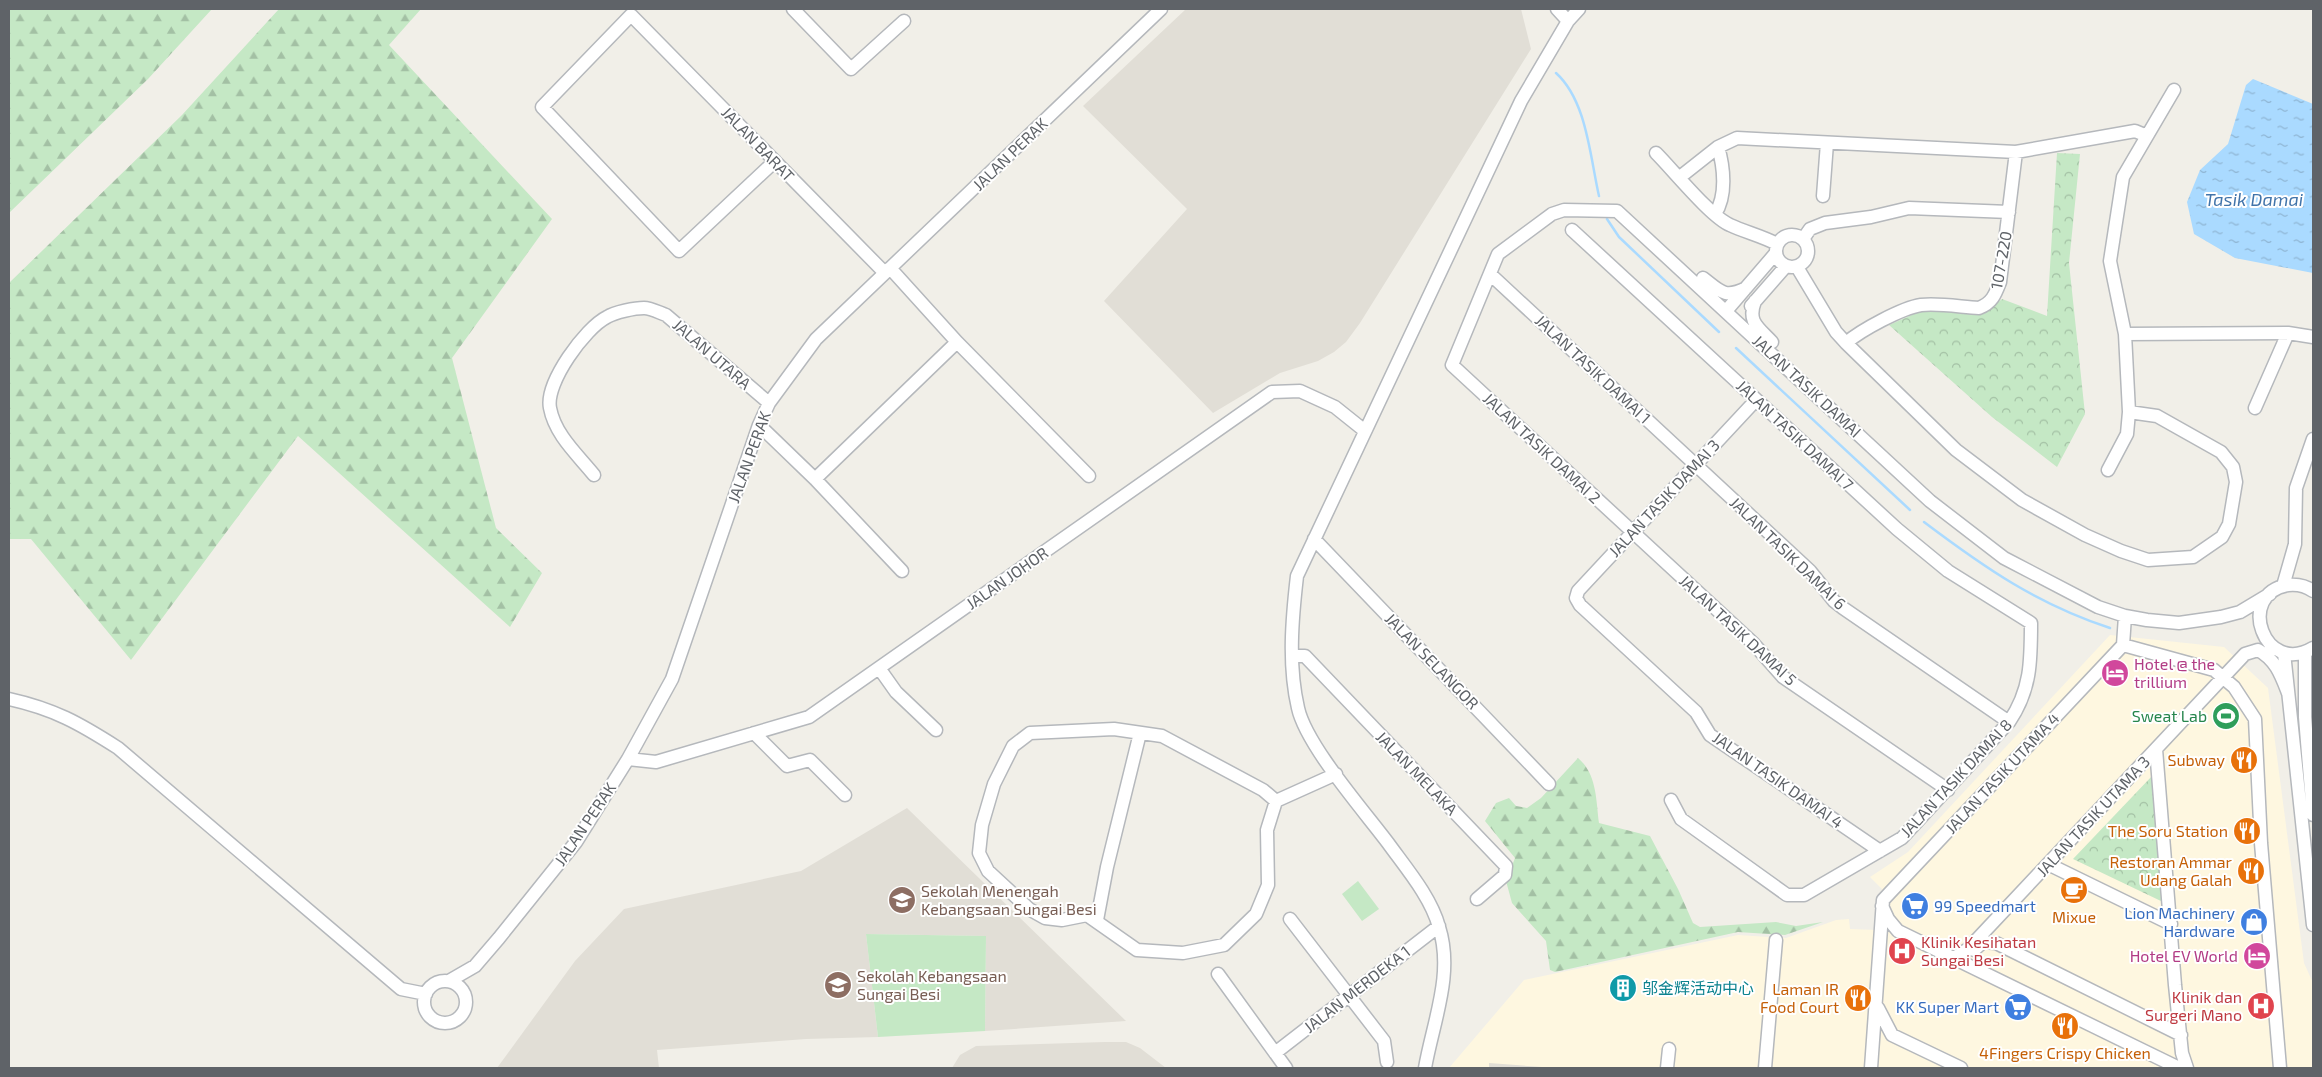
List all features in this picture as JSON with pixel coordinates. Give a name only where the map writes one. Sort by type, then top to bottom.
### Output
[{"type":"street","points":[[793,9],[851,69],[904,21]]},
{"type":"street","name":"JALAN PERAK","points":[[465,995],[475,966],[576,842],[628,759],[672,679],[759,425],[769,404],[816,339],[1161,9]]},
{"type":"street","points":[[1557,9],[1568,21]]},
{"type":"street","points":[[1425,1068],[1445,978],[1440,926],[1417,882],[1336,774],[1314,742],[1298,709],[1292,656],[1293,612],[1297,576],[1536,75],[1568,21],[1579,9]]},
{"type":"street","name":"JALAN BARAT","points":[[775,162],[679,250],[542,107],[631,15],[1089,476]]},
{"type":"street","points":[[2108,470],[2127,434],[2129,412],[2125,334],[2110,261],[2123,177],[2174,90]]},
{"type":"street","points":[[1680,177],[1718,147],[1737,138],[2016,152],[2135,131],[2147,136]]},
{"type":"street","points":[[1823,196],[1827,143]]},
{"type":"street","points":[[1715,214],[1721,205],[1723,172],[1723,163],[1718,147]]},
{"type":"street","name":"107-220","points":[[1846,343],[1855,335],[1912,308],[1923,305],[1979,308],[1988,305],[1994,297],[2000,282],[2016,152]]},
{"type":"street","points":[[1656,153],[1715,214],[1729,225],[1756,234],[1776,249],[1777,259],[1791,266],[1836,332],[1846,343],[1956,450],[2022,500],[2085,535],[2121,551],[2148,560],[2193,557],[2204,552],[2222,538],[2229,524],[2236,482],[2233,467],[2221,452],[2157,416],[2129,412]]},
{"type":"street","points":[[1803,238],[1810,229],[1825,222],[1871,217],[1909,208],[2009,212]]},
{"type":"street","name":"JALAN TASIK DAMAI","points":[[1452,365],[1498,254],[1552,214],[1564,210],[1618,211],[1930,501],[1974,537],[2032,574],[2098,607],[2125,616],[2179,623],[2200,621],[2240,612],[2283,586]]},
{"type":"street","name":"JALAN TASIK DAMAI 7","points":[[1572,230],[1897,529],[1941,566],[2031,623]]},
{"type":"street","points":[[1726,311],[1788,235],[1803,238]]},
{"type":"street","points":[[1738,321],[1755,301],[1791,266],[1805,261],[1808,252],[1803,238]]},
{"type":"street","points":[[1674,262],[1692,270],[1723,293],[1735,294],[1746,288]]},
{"type":"street","name":"JALAN TASIK DAMAI 1","points":[[1490,274],[1695,464]]},
{"type":"street","points":[[1755,301],[1751,314],[1753,320],[1778,349],[1784,364]]},
{"type":"street","name":"JALAN UTARA","points":[[594,475],[560,433],[550,408],[550,396],[562,365],[591,331],[607,317],[645,308],[666,315],[769,404]]},
{"type":"street","points":[[2125,334],[2288,333],[2313,337]]},
{"type":"street","points":[[2255,408],[2288,333]]},
{"type":"street","points":[[815,479],[957,342]]},
{"type":"street","name":"JALAN TASIK DAMAI 2","points":[[1452,365],[1632,532]]},
{"type":"street","name":"JALAN JOHOR","points":[[628,759],[656,762],[810,717],[1272,392],[1300,391],[1335,407],[1365,431]]},
{"type":"street","name":"JALAN TASIK DAMAI 3","points":[[1576,598],[1578,591],[1756,400]]},
{"type":"street","points":[[759,425],[815,479],[902,572]]},
{"type":"street","points":[[2313,439],[2296,488],[2295,544],[2283,586],[2300,585],[2313,591]]},
{"type":"street","name":"JALAN TASIK DAMAI 6","points":[[1695,464],[1810,571],[1834,601],[2009,722]]},
{"type":"street","name":"JALAN TASIK DAMAI 5","points":[[1632,532],[1753,643],[1783,677],[1948,790]]},
{"type":"street","name":"JALAN SELANGOR","points":[[1314,539],[1549,784]]},
{"type":"street","points":[[2290,565],[2300,585]]},
{"type":"street","points":[[2270,594],[2260,610],[2259,619],[2261,630],[2266,640],[2284,653],[2309,650],[2304,718],[2313,815]]},
{"type":"street","name":"JALAN TASIK DAMAI 4","points":[[1576,598],[1580,605],[1696,712],[1710,735],[1880,852]]},
{"type":"street","points":[[2240,612],[2259,619]]},
{"type":"street","points":[[2125,616],[2128,646]]},
{"type":"street","points":[[2128,646],[2130,632],[2134,627],[2147,620]]},
{"type":"street","name":"JALAN TASIK DAMAI 8","points":[[1671,800],[1681,819],[1787,895],[1804,895],[1902,838],[2009,722],[2020,706],[2032,666],[2031,623]]},
{"type":"street","points":[[2128,646],[2214,670],[2224,677],[2255,719],[2261,844],[2280,1068]]},
{"type":"street","name":"JALAN TASIK UTAMA 4","points":[[1882,904],[2128,646]]},
{"type":"street","name":"JALAN TASIK UTAMA 3","points":[[1952,959],[1968,949],[1996,920],[2245,654],[2258,650],[2268,656],[2277,666],[2288,693]]},
{"type":"street","points":[[2284,653],[2313,925]]},
{"type":"street","name":"JALAN MELAKA","points":[[1292,656],[1305,656],[1506,866],[1505,875],[1477,899]]},
{"type":"street","points":[[879,668],[896,692],[936,730]]},
{"type":"street","points":[[9,699],[40,706],[78,722],[118,748],[401,989],[426,994]]},
{"type":"street","points":[[2291,718],[2304,718]]},
{"type":"street","points":[[1276,801],[1263,790],[1162,736],[1114,729],[1030,733],[1013,746],[994,784],[982,824],[979,853],[988,871],[1029,909],[1045,918],[1062,920],[1087,915],[1097,920],[1137,950],[1183,953],[1224,944],[1256,914],[1268,885],[1267,830],[1276,801],[1336,774]]},
{"type":"street","points":[[754,733],[787,766],[806,759],[810,760],[845,795]]},
{"type":"street","points":[[1097,920],[1107,867],[1140,733]]},
{"type":"street","points":[[2156,749],[2182,1054],[2187,1068]]},
{"type":"street","points":[[2048,864],[2171,924]]},
{"type":"street","points":[[1882,904],[1888,919],[1898,930],[2153,1063],[2174,1066],[2182,1054]]},
{"type":"street","points":[[1871,1068],[1882,904]]},
{"type":"street","points":[[1290,919],[1384,1041],[1387,1062]]},
{"type":"street","points":[[1996,920],[1992,932],[1996,943]]},
{"type":"street","name":"JALAN MERDEKA 1","points":[[1275,1052],[1440,926]]},
{"type":"street","points":[[1880,939],[1888,933],[1898,930]]},
{"type":"street","points":[[1766,1068],[1776,940]]},
{"type":"street","points":[[1976,969],[1971,963],[1971,954],[1983,942],[1996,943],[2181,1035]]},
{"type":"street","name":"JALAN PERAK","points":[[449,981],[475,966]]},
{"type":"street","points":[[1218,974],[1286,1068]]},
{"type":"street","points":[[449,981],[462,989],[465,995],[465,1009],[462,1015],[450,1022],[443,1023],[437,1021],[427,1012],[424,1000],[426,994],[435,983],[449,981]]},
{"type":"street","points":[[1876,1002],[1882,1020],[1892,1035],[1961,1068]]},
{"type":"street","points":[[1873,1048],[1883,1037],[1892,1035]]},
{"type":"street","points":[[1667,1068],[1669,1049]]},
{"type":"shaded area","points":[[1186,9],[1521,9],[1531,49],[1360,323],[1346,342],[1334,352],[1318,361],[1280,373],[1213,413],[1104,301],[1187,209],[1083,106]]},
{"type":"shaded area","points":[[2110,635],[2224,647],[2268,688],[2304,963],[2313,983],[2313,1068],[1449,1068],[1524,980],[1738,935],[1786,938],[1836,920],[1849,919],[1850,929],[1877,930],[1879,899],[1882,889],[1870,877],[1908,852]]},
{"type":"shaded area","points":[[907,808],[1126,1021],[985,1031],[986,936],[866,934],[878,1037],[806,1039],[657,1050],[659,1068],[497,1068],[575,961],[624,909],[801,871]]},
{"type":"shaded area","points":[[1126,1042],[1140,1048],[1166,1068],[952,1068],[960,1055],[976,1046]]},
{"type":"shaded area","points":[[1489,1063],[1542,1067],[1489,1068]]},
{"type":"green space","points":[[9,9],[212,9],[148,79],[9,213]]},
{"type":"green space","points":[[279,9],[421,9],[389,45],[552,219],[452,358],[496,528],[542,573],[510,627],[298,436],[131,660],[31,539],[9,539],[9,283],[182,115]]},
{"type":"green space","points":[[2057,153],[2080,154],[2069,263],[2085,414],[2057,467],[1992,417],[1889,325],[1923,310],[1984,314],[2002,299],[2047,316]]},
{"type":"green space","points":[[1578,758],[1584,764],[1592,780],[1599,823],[1650,836],[1678,889],[1693,923],[1700,927],[1776,922],[1796,926],[1823,922],[1785,935],[1738,932],[1555,972],[1550,970],[1546,941],[1512,903],[1506,881],[1515,858],[1485,821],[1496,803],[1509,798],[1516,806],[1527,808],[1541,798]]},
{"type":"green space","points":[[2152,776],[2163,902],[2073,859]]},
{"type":"green space","points":[[1358,881],[1379,909],[1362,921],[1342,894]]},
{"type":"green space","points":[[866,934],[986,936],[985,1031],[878,1037]]},
{"type":"water","name":"Tasik Damai","points":[[2253,79],[2313,104],[2313,273],[2235,258],[2194,234],[2187,202],[2200,170],[2228,144],[2246,85]]},
{"type":"waterway","points":[[1556,73],[1575,99],[1581,114],[1590,147],[1599,196]]},
{"type":"waterway","points":[[1607,219],[1619,237],[1719,332]]},
{"type":"waterway","points":[[1736,348],[1910,510]]},
{"type":"waterway","points":[[1924,522],[2012,583],[2059,608],[2110,628]]},
{"type":"place","name":"Hotel @ the trillium","points":[[2115,673]]},
{"type":"place","name":"Sweat Lab","points":[[2226,716]]},
{"type":"place","name":"Subway","points":[[2244,760]]},
{"type":"place","name":"The Soru Station","points":[[2247,831]]},
{"type":"place","name":"Restoran Ammar Udang Galah","points":[[2251,871]]},
{"type":"place","name":"Mixue","points":[[2074,890]]},
{"type":"place","name":"Sekolah Menengah Kebangsaan Sungai Besi","points":[[902,900]]},
{"type":"place","name":"99 Speedmart","points":[[1915,906]]},
{"type":"place","name":"Lion Machinery Hardware","points":[[2254,922]]},
{"type":"place","name":"Klinik Kesihatan Sungai Besi","points":[[1902,951]]},
{"type":"place","name":"Hotel EV World","points":[[2257,956]]},
{"type":"place","name":"Sekolah Kebangsaan Sungai Besi","points":[[838,985]]},
{"type":"place","name":"邬金辉活动中心","points":[[1623,988]]},
{"type":"place","name":"Laman IR Food Court","points":[[1858,998]]},
{"type":"place","name":"Klinik dan Surgeri Mano","points":[[2261,1006]]},
{"type":"place","name":"KK Super Mart","points":[[2018,1007]]},
{"type":"place","name":"4Fingers Crispy Chicken","points":[[2065,1026]]}]
